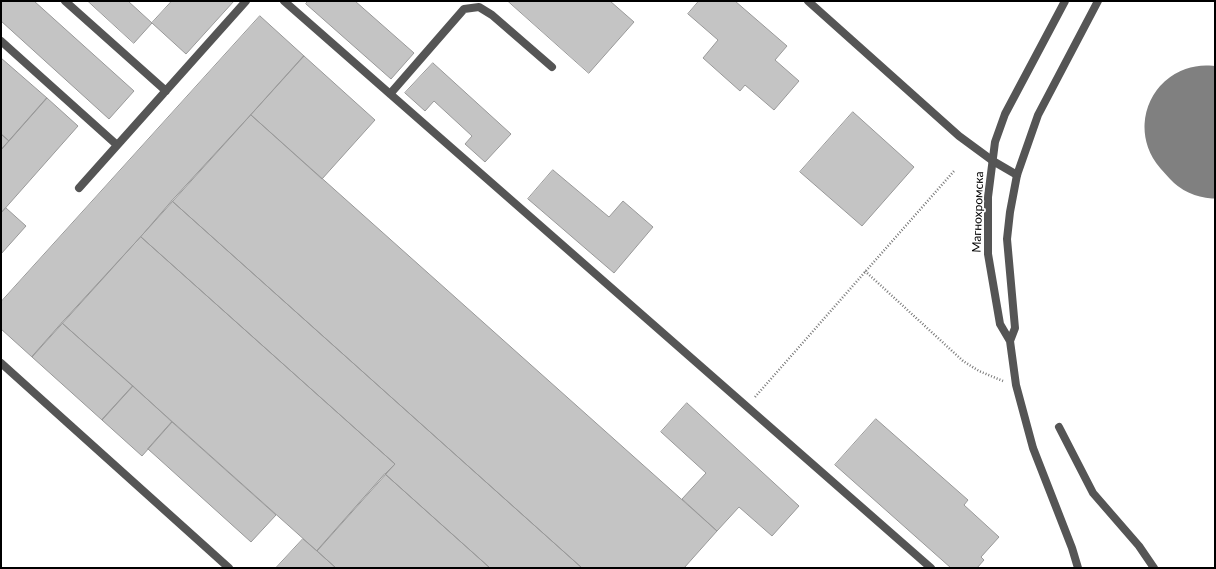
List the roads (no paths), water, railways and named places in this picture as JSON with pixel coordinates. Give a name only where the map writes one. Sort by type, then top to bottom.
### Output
[{"type":"street","points":[[65,1],[166,90]]},
{"type":"street","points":[[78,188],[246,1]]},
{"type":"street","points":[[284,1],[931,568]]},
{"type":"street","points":[[808,1],[959,136],[993,161],[1017,175]]},
{"type":"street","name":"Магнохромска","points":[[1065,1],[1006,114],[995,142],[988,197],[988,254],[1000,324],[1010,341],[1016,385],[1033,448],[1078,568]]},
{"type":"street","name":"Магнохромска","points":[[1010,341],[1015,328],[1007,239],[1010,212],[1017,175],[1038,114],[1098,1]]},
{"type":"street","points":[[390,94],[464,9],[479,7],[492,15],[552,67]]},
{"type":"street","points":[[1,41],[117,145]]},
{"type":"street","points":[[1,363],[229,568]]},
{"type":"street","points":[[1059,427],[1093,493],[1139,546],[1154,568]]}]
